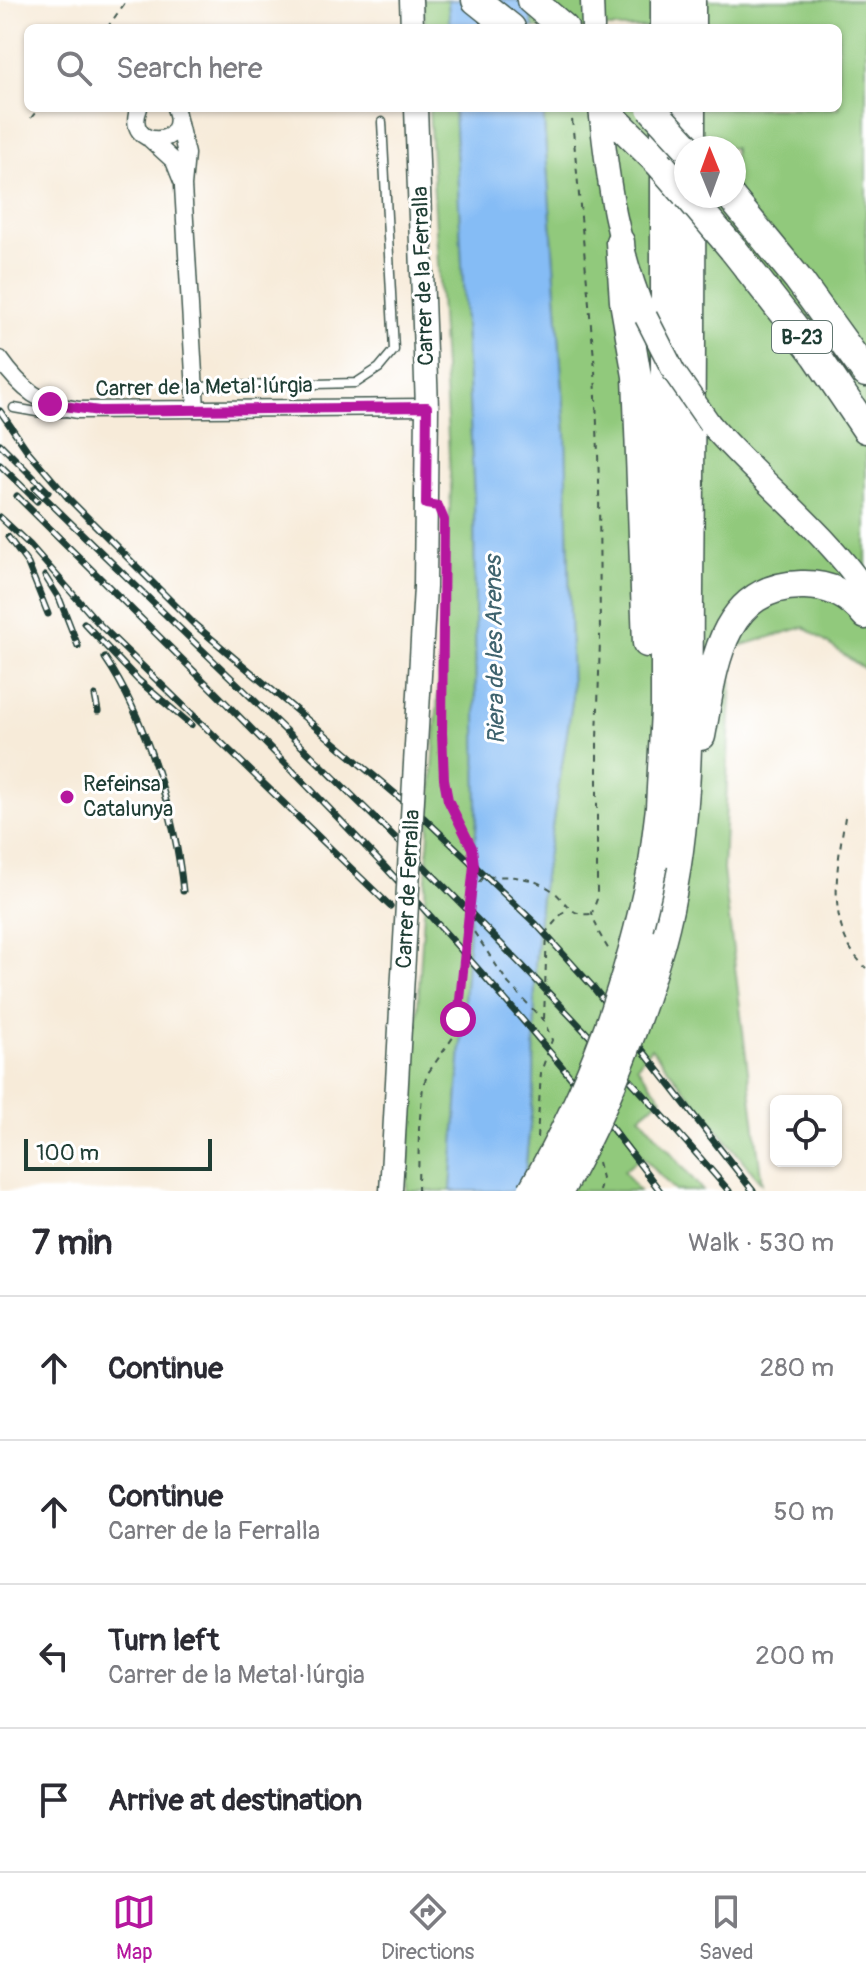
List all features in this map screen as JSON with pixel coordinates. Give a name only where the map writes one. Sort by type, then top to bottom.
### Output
[{"type":"highway","points":[[476,0],[506,24]]},
{"type":"highway","points":[[531,0],[559,24]]},
{"type":"highway","points":[[665,0],[665,24]]},
{"type":"highway","points":[[691,0],[691,24]]},
{"type":"highway","name":"B-23","points":[[606,112],[674,180]]},
{"type":"highway","points":[[655,112],[678,136]]},
{"type":"highway","points":[[665,112],[665,710],[670,805]]},
{"type":"highway","points":[[690,136],[691,112]]},
{"type":"highway","points":[[670,805],[689,715],[688,208]]},
{"type":"highway","name":"B-23","points":[[699,208],[816,355],[866,429]]},
{"type":"highway","name":"B-23","points":[[740,208],[798,279],[866,373]]},
{"type":"highway","points":[[559,1191],[602,1106],[645,994],[665,928],[681,834],[670,805],[648,663],[639,405],[624,301],[620,242]]},
{"type":"highway","points":[[532,1191],[557,1146],[604,1043],[625,983],[653,864],[726,631],[736,614],[751,601],[780,587],[811,585],[845,595],[866,615]]},
{"type":"street","points":[[411,0],[412,24]]},
{"type":"street","points":[[592,0],[593,24]]},
{"type":"street","points":[[138,112],[136,124],[144,136],[174,161],[183,186]]},
{"type":"street","name":"Carrer de la Ferralla","points":[[416,112],[427,407],[425,587]]},
{"type":"street","points":[[602,112],[609,184],[628,272],[646,317],[674,372],[710,424],[822,536],[866,591]]},
{"type":"street","points":[[150,139],[169,136],[176,114]]},
{"type":"street","points":[[176,114],[186,154],[183,186],[196,409]]},
{"type":"street","name":"Carrer de la Metal·lúrgia","points":[[0,359],[28,392],[50,404],[78,410],[427,407]]},
{"type":"street","name":"Carrer de Ferralla","points":[[391,1191],[425,587]]},
{"type":"lane","points":[[194,387],[356,383],[379,368],[394,350],[382,122]]},
{"type":"lane","points":[[14,408],[48,414],[78,410]]},
{"type":"path","points":[[110,24],[127,0]]},
{"type":"path","points":[[31,118],[36,112]]},
{"type":"path","points":[[473,890],[483,877],[518,875],[552,890],[576,914],[592,913],[597,899],[600,640],[595,369],[571,112]]},
{"type":"path","points":[[418,1191],[423,1086],[428,1073],[454,1036],[473,890],[472,848],[448,800],[442,754],[444,520],[438,506],[426,504]]},
{"type":"path","points":[[845,817],[835,883],[842,936],[853,957],[866,968]]},
{"type":"path","points":[[537,1136],[541,1072],[553,1044],[544,1021],[547,931],[567,908]]},
{"type":"path","points":[[468,923],[508,983],[544,1021]]},
{"type":"green space","points":[[423,0],[448,0],[450,24],[425,24]]},
{"type":"green space","points":[[529,0],[866,0],[866,670],[804,627],[733,648],[723,870],[762,1184],[651,1048],[637,1066],[662,1098],[640,1116],[703,1191],[675,1191],[642,1156],[624,1171],[639,1191],[523,1191],[534,1086],[535,963],[541,895],[572,702],[566,434],[543,112],[842,112],[842,24],[532,24]]},
{"type":"green space","points":[[429,112],[454,112],[474,498],[477,817],[451,1191],[406,1191],[451,490]]},
{"type":"water","points":[[448,0],[529,0],[532,24],[450,24]]},
{"type":"water","name":"Riera de les Arenes","points":[[454,112],[543,112],[566,434],[572,702],[541,895],[535,963],[534,1086],[523,1191],[451,1191],[477,817],[474,498]]},
{"type":"railway","points":[[0,411],[27,450],[69,499],[194,624],[425,819],[536,924],[593,987],[753,1191]]},
{"type":"railway","points":[[0,444],[48,492]]},
{"type":"railway","points":[[0,465],[37,501]]},
{"type":"railway","points":[[35,488],[477,919],[647,1098],[729,1191]]},
{"type":"railway","points":[[17,496],[269,747],[433,918],[587,1098],[660,1191]]},
{"type":"railway","points":[[0,517],[30,545],[101,626],[390,906]]},
{"type":"railway","points":[[8,537],[28,564],[48,614]]},
{"type":"railway","points":[[45,576],[60,600],[78,646]]},
{"type":"railway","points":[[84,623],[138,680],[191,725]]},
{"type":"railway","points":[[105,658],[134,709],[157,770],[174,832],[183,891]]},
{"type":"railway","points":[[95,696],[98,711]]},
{"type":"place","name":"Refeinsa Catalunya","points":[[67,797]]},
{"type":"route","points":[[50,404],[99,411],[427,407],[426,504],[438,506],[444,520],[444,779],[448,800],[472,848],[474,865],[458,1019]]}]
